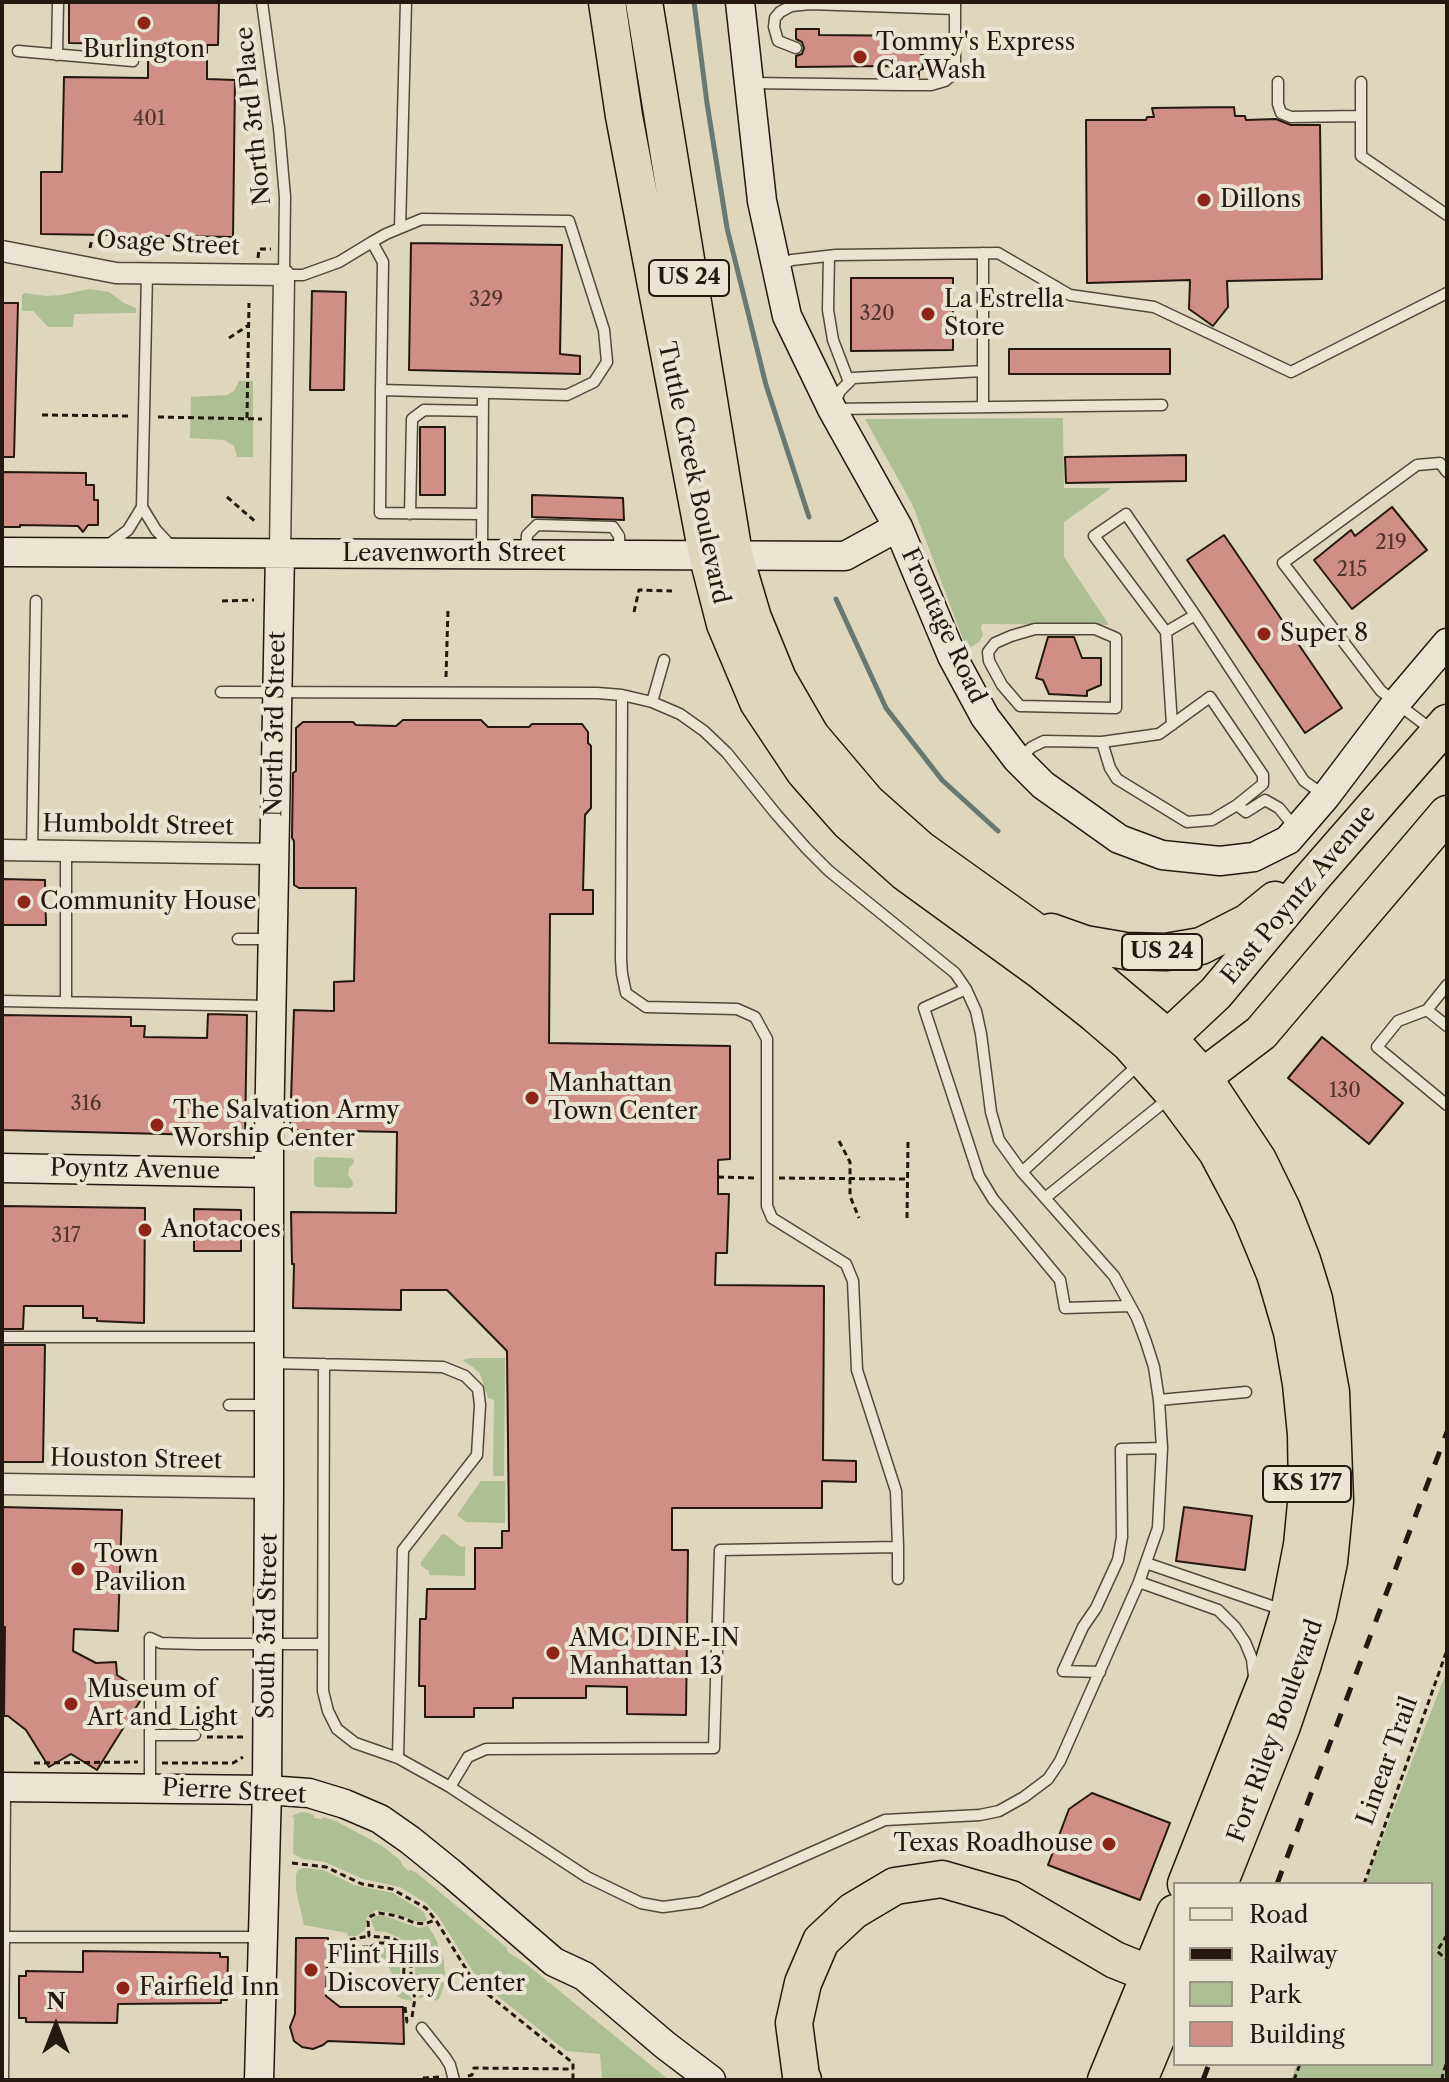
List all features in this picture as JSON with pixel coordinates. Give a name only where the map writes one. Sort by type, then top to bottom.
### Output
[{"type":"highway","name":"Tuttle Creek Boulevard","points":[[607,2],[624,116],[720,554],[753,618],[778,679],[811,736],[867,802],[920,849],[1060,949],[1189,1086]]},
{"type":"highway","name":"Tuttle Creek Boulevard","points":[[644,2],[720,554],[725,624],[758,702],[804,771],[849,822],[906,873],[1041,971],[1130,1044],[1156,1049]]},
{"type":"highway","name":"East Poyntz Avenue","points":[[1156,1049],[1216,993],[1311,879],[1444,733]]},
{"type":"highway","points":[[1189,1086],[1261,1033],[1447,814]]},
{"type":"highway","name":"US 24","points":[[1002,909],[1085,944],[1126,951],[1166,952],[1201,946],[1248,922],[1282,894],[1311,879]]},
{"type":"highway","points":[[1252,1149],[1242,1107],[1242,1089],[1261,1033]]},
{"type":"highway","name":"Fort Riley Boulevard","points":[[1187,1882],[1318,1614],[1329,1562],[1335,1501],[1331,1392],[1320,1323],[1302,1260],[1282,1209],[1252,1149],[1189,1086]]},
{"type":"highway","name":"Fort Riley Boulevard","points":[[1189,1086],[1217,1152],[1251,1216],[1275,1274],[1292,1332],[1303,1409],[1307,1493],[1291,1624],[1273,1664],[1270,1716],[1220,1882]]},
{"type":"highway","points":[[803,2080],[794,2023],[803,1983],[821,1941],[853,1911],[895,1886],[942,1879],[1011,1899],[1115,1960],[1167,1984]]},
{"type":"highway","points":[[1139,2080],[1167,1984],[1173,1931]]},
{"type":"highway","points":[[1106,2080],[1167,1984]]},
{"type":"street","name":"Frontage Road","points":[[740,2],[762,201],[787,316],[832,409],[898,527],[952,656],[985,717],[1017,759],[1058,797],[1119,839],[1162,855],[1220,861],[1254,857],[1288,840],[1447,643]]},
{"type":"street","name":"Osage Street","points":[[2,251],[116,273],[284,275]]},
{"type":"street","name":"North 3rd Street","points":[[269,1173],[284,275]]},
{"type":"street","name":"Leavenworth Street","points":[[2,552],[845,556],[898,527]]},
{"type":"street","name":"Humboldt Street","points":[[2,850],[274,854]]},
{"type":"street","name":"Poyntz Avenue","points":[[2,1168],[269,1173]]},
{"type":"street","name":"South 3rd Street","points":[[259,2080],[267,1790],[269,1173]]},
{"type":"street","name":"Houston Street","points":[[2,1484],[269,1488]]},
{"type":"street","name":"Pierre Street","points":[[3,1787],[150,1775],[309,1793],[345,1804],[380,1819],[452,1874],[554,1962]]},
{"type":"street","points":[[554,1962],[569,1990],[684,2080]]},
{"type":"street","points":[[554,1962],[584,1976],[711,2080]]},
{"type":"lane","points":[[57,55],[58,2]]},
{"type":"lane","name":"North 3rd Place","points":[[262,2],[285,197],[284,275]]},
{"type":"lane","points":[[400,228],[406,2]]},
{"type":"lane","points":[[749,83],[931,85],[945,81],[955,68],[955,6],[791,6],[775,18],[774,27],[778,41],[796,48]]},
{"type":"lane","points":[[923,47],[956,45]]},
{"type":"lane","points":[[18,51],[133,61]]},
{"type":"lane","points":[[1278,82],[1281,113],[1291,117],[1361,116]]},
{"type":"lane","points":[[1361,82],[1361,156],[1447,215]]},
{"type":"lane","points":[[284,275],[303,275],[339,262],[372,242],[422,219],[569,221],[604,330],[607,362],[594,382],[567,395],[381,390]]},
{"type":"lane","points":[[372,242],[383,262],[380,513],[482,514]]},
{"type":"lane","points":[[983,253],[983,407]]},
{"type":"lane","points":[[775,267],[792,260],[829,256],[998,253],[1070,295],[1154,307],[1291,372],[1447,293]]},
{"type":"lane","points":[[829,256],[828,310],[833,340],[849,382]]},
{"type":"lane","points":[[100,552],[128,530],[142,507],[147,273]]},
{"type":"lane","points":[[983,371],[853,378],[840,391],[832,409],[1162,405]]},
{"type":"lane","points":[[482,554],[483,393]]},
{"type":"lane","points":[[410,514],[412,419],[424,410],[483,411]]},
{"type":"lane","points":[[1444,733],[1381,691],[1283,563],[1417,465],[1440,463],[1447,472]]},
{"type":"lane","points":[[142,507],[156,530],[176,552]]},
{"type":"lane","points":[[1172,725],[1166,632],[1094,536],[1126,514],[1304,781],[1326,796]]},
{"type":"lane","points":[[32,851],[36,601]]},
{"type":"lane","points":[[1166,632],[1195,615]]},
{"type":"lane","points":[[1035,629],[1095,629],[1116,638],[1116,708],[1020,706],[1002,685],[989,661],[988,652],[995,643],[1011,636],[1035,629]]},
{"type":"lane","points":[[652,702],[664,660]]},
{"type":"lane","points":[[976,700],[1002,685]]},
{"type":"lane","points":[[221,692],[622,695],[652,702],[680,714],[704,731],[727,753],[821,864],[955,973],[966,989],[976,1011],[991,1112],[999,1140],[1022,1172],[1114,1276],[1137,1318],[1151,1356],[1159,1400],[1162,1448],[1158,1528],[1139,1582],[1060,1761],[1048,1779],[1024,1797],[999,1811],[980,1815],[885,1820],[700,1902],[663,1907],[641,1903],[587,1877],[450,1787],[398,1758],[355,1743],[337,1729],[323,1691],[324,1364]]},
{"type":"lane","points":[[622,695],[622,974],[626,993],[646,1007],[737,1009],[755,1017],[767,1039],[767,1206],[772,1218],[846,1264],[853,1281],[857,1370],[896,1491],[898,1579]]},
{"type":"lane","points":[[1017,759],[1044,741],[1102,742],[1159,734],[1210,697],[1263,775],[1263,784],[1212,820],[1187,822],[1117,779],[1102,742]]},
{"type":"lane","points":[[1237,805],[1246,812],[1265,800],[1279,808],[1297,830]]},
{"type":"lane","points":[[66,851],[66,1002]]},
{"type":"lane","points":[[238,939],[272,939]]},
{"type":"lane","points":[[1447,985],[1427,1010],[1398,1021],[1377,1047],[1447,1105]]},
{"type":"lane","points":[[966,989],[924,1008],[979,1176],[993,1199],[1060,1280],[1065,1308],[1130,1306]]},
{"type":"lane","points":[[2,1001],[271,1006]]},
{"type":"lane","points":[[1427,1010],[1447,1026]]},
{"type":"lane","points":[[1022,1172],[1156,1049]]},
{"type":"lane","points":[[1045,1198],[1189,1086]]},
{"type":"lane","points":[[2,1337],[269,1350],[324,1364],[443,1367],[465,1376],[478,1389],[477,1455],[403,1550],[398,1758]]},
{"type":"lane","points":[[1159,1400],[1246,1392]]},
{"type":"lane","points":[[229,1405],[269,1405]]},
{"type":"lane","points":[[1100,1672],[1063,1671],[1118,1560],[1122,1537],[1121,1449],[1162,1448]]},
{"type":"lane","points":[[450,1787],[468,1757],[486,1749],[714,1748],[720,1550],[898,1547]]},
{"type":"lane","points":[[1146,1563],[1291,1624]]},
{"type":"lane","points":[[1139,1582],[1218,1610],[1235,1627],[1252,1659],[1270,1716]]},
{"type":"lane","points":[[150,1775],[150,1638],[161,1643],[323,1644]]},
{"type":"lane","points":[[1270,1716],[1291,1675],[1292,1662]]},
{"type":"lane","points":[[150,1735],[199,1736]]},
{"type":"lane","points":[[3,1787],[3,2080]]},
{"type":"lane","points":[[4,1937],[263,1937]]},
{"type":"lane","points":[[422,2028],[450,2065],[453,2078]]},
{"type":"path","points":[[247,418],[249,303]]},
{"type":"path","points":[[229,338],[249,325]]},
{"type":"path","points":[[227,497],[257,523]]},
{"type":"path","points":[[634,612],[639,590],[672,591]]},
{"type":"path","points":[[222,601],[254,600]]},
{"type":"path","points":[[446,694],[448,609]]},
{"type":"path","points":[[839,1141],[850,1162],[850,1196],[859,1218]]},
{"type":"path","points":[[907,1218],[908,1142]]},
{"type":"path","points":[[718,1177],[907,1179]]},
{"type":"path","name":"Linear Trail","points":[[1365,1882],[1447,1650]]},
{"type":"path","points":[[199,1736],[243,1737]]},
{"type":"path","points":[[32,1763],[150,1775],[233,1763],[243,1757]]},
{"type":"path","points":[[292,1863],[326,1867],[362,1884],[392,1889],[426,1908],[478,1985],[573,2063],[573,2080]]},
{"type":"path","points":[[369,1936],[368,1921],[379,1913],[415,1923],[425,1924],[435,1920]]},
{"type":"path","points":[[1447,1935],[1437,1951],[1447,1960]]},
{"type":"path","points":[[405,2007],[409,2022],[415,1998],[411,1962],[406,1949],[392,1938],[369,1936],[348,1940],[348,1948],[387,1943],[399,1951],[404,1966],[403,1987],[412,1990]]},
{"type":"path","points":[[339,1943],[340,1955],[369,1954],[370,1947]]},
{"type":"path","points":[[1442,2080],[1447,2062]]},
{"type":"path","points":[[423,2078],[472,2075],[474,2068],[573,2069]]},
{"type":"green space","points":[[89,289],[109,292],[136,308],[136,313],[74,314],[73,327],[48,327],[33,311],[22,311],[22,295],[25,293],[46,296]]},
{"type":"green space","points":[[239,381],[253,381],[253,457],[237,457],[234,446],[224,440],[190,438],[191,397],[227,395],[234,391]]},
{"type":"green space","points":[[1063,418],[1064,488],[1110,488],[1064,522],[1064,557],[1109,625],[982,624],[983,635],[979,642],[967,650],[913,506],[865,419]]},
{"type":"green space","points":[[317,1157],[354,1160],[348,1175],[353,1185],[350,1188],[314,1185],[314,1160]]},
{"type":"green space","points":[[505,1358],[504,1476],[494,1476],[493,1473],[494,1400],[488,1398],[480,1374],[462,1360]]},
{"type":"green space","points":[[481,1481],[505,1481],[505,1523],[466,1522],[457,1515]]},
{"type":"green space","points":[[442,1534],[461,1547],[465,1546],[465,1576],[429,1575],[429,1571],[421,1566]]},
{"type":"green space","points":[[1447,1670],[1447,2080],[1291,2080],[1296,2066],[1433,2066],[1433,1882],[1366,1882]]},
{"type":"green space","points":[[301,1812],[314,1815],[314,1818],[336,1821],[384,1847],[409,1871],[418,1874],[506,1947],[508,1952],[669,2080],[602,2080],[600,2054],[566,2051],[485,1986],[487,1983],[483,1978],[479,1981],[438,1916],[426,1903],[400,1887],[363,1879],[325,1862],[303,1859],[293,1854],[292,1816]]},
{"type":"green space","points":[[303,1868],[323,1870],[354,1885],[393,1893],[424,1912],[427,1920],[414,1921],[376,1910],[367,1917],[365,1930],[357,1936],[304,1925],[296,1890],[296,1874]]},
{"type":"green space","points":[[378,1915],[419,1928],[428,1926],[443,1957],[446,1980],[439,1999],[435,2001],[429,1993],[420,1999],[414,1955],[400,1938],[375,1931],[371,1920]]},
{"type":"green space","points":[[380,1947],[391,1949],[397,1957],[400,1987],[412,2001],[395,1994],[390,1969],[372,1957]]},
{"type":"building","points":[[69,2],[219,2],[218,45],[207,45],[207,79],[235,80],[233,237],[41,234],[41,172],[62,172],[64,77],[148,78],[148,44],[69,43]]},
{"type":"building","name":"Tommy's Express Car Wash","points":[[796,29],[819,29],[819,35],[923,36],[915,47],[923,55],[923,69],[919,70],[919,77],[902,77],[902,69],[886,66],[796,67],[796,56],[802,54],[804,48],[802,42],[796,39]]},
{"type":"building","name":"Dillons","points":[[1234,107],[1235,116],[1245,116],[1246,120],[1276,119],[1291,125],[1320,125],[1322,279],[1227,281],[1228,307],[1213,326],[1189,309],[1190,280],[1087,283],[1086,120],[1146,120],[1147,117],[1154,117],[1152,108]]},
{"type":"building","points":[[411,243],[562,245],[560,354],[580,356],[580,374],[409,370]]},
{"type":"building","points":[[851,278],[953,278],[953,350],[851,351]]},
{"type":"building","points":[[312,291],[346,292],[344,390],[310,390]]},
{"type":"building","points":[[2,303],[18,303],[14,457],[2,457]]},
{"type":"building","points":[[1009,349],[1170,349],[1170,374],[1009,374]]},
{"type":"building","points":[[420,427],[445,427],[445,495],[420,495]]},
{"type":"building","points":[[1186,455],[1186,481],[1066,483],[1065,457]]},
{"type":"building","points":[[2,472],[86,473],[86,485],[94,485],[94,500],[98,500],[98,525],[88,525],[83,532],[78,526],[2,527]]},
{"type":"building","points":[[532,495],[623,498],[624,520],[532,517]]},
{"type":"building","points":[[1392,507],[1427,550],[1352,609],[1314,560],[1351,530],[1355,536]]},
{"type":"building","name":"Super 8","points":[[1224,535],[1342,708],[1305,733],[1187,560]]},
{"type":"building","points":[[1048,637],[1074,637],[1082,658],[1101,658],[1101,685],[1087,691],[1087,696],[1049,694],[1043,680],[1036,678]]},
{"type":"building","name":"Manhattan Town Center","points":[[403,720],[481,720],[488,727],[582,724],[588,732],[591,746],[591,808],[585,815],[583,890],[593,890],[593,914],[550,914],[549,1043],[730,1046],[730,1159],[718,1160],[718,1194],[729,1194],[727,1253],[716,1253],[715,1285],[824,1286],[823,1460],[856,1461],[856,1482],[822,1481],[822,1508],[672,1508],[672,1550],[688,1550],[686,1715],[627,1714],[627,1687],[586,1686],[586,1698],[513,1698],[513,1708],[474,1708],[474,1717],[425,1717],[425,1686],[419,1686],[420,1619],[426,1619],[427,1589],[475,1589],[475,1548],[502,1548],[502,1531],[509,1531],[507,1351],[447,1290],[401,1290],[401,1310],[293,1308],[291,1212],[396,1213],[397,1132],[290,1130],[294,1010],[334,1011],[334,982],[354,981],[356,888],[299,888],[294,885],[292,838],[296,728],[303,722],[396,726]]},
{"type":"building","name":"Community House","points":[[2,879],[45,880],[46,925],[2,925]]},
{"type":"building","points":[[208,1014],[247,1015],[245,1136],[2,1130],[2,1015],[131,1017],[131,1026],[145,1026],[144,1037],[207,1038]]},
{"type":"building","points":[[1322,1037],[1403,1103],[1369,1144],[1288,1078]]},
{"type":"building","points":[[2,1206],[145,1208],[144,1323],[83,1318],[83,1306],[24,1306],[23,1329],[2,1329]]},
{"type":"building","points":[[194,1209],[241,1210],[241,1251],[194,1251]]},
{"type":"building","points":[[2,1345],[45,1345],[43,1462],[2,1462]]},
{"type":"building","points":[[2,1507],[122,1510],[118,1631],[74,1629],[73,1651],[96,1663],[116,1662],[117,1675],[142,1691],[142,1698],[97,1770],[71,1754],[49,1767],[26,1730],[4,1716]]},
{"type":"building","points":[[1184,1507],[1252,1516],[1245,1570],[1176,1561]]},
{"type":"building","name":"Texas Roadhouse","points":[[1092,1793],[1170,1823],[1140,1900],[1048,1865],[1069,1809]]},
{"type":"building","name":"Flint Hills Discovery Center","points":[[296,1938],[328,1938],[326,1996],[340,2007],[403,2007],[404,2044],[328,2041],[313,2049],[302,2047],[294,2041],[290,2027],[295,2014]]},
{"type":"building","name":"Fairfield Inn","points":[[83,1951],[220,1953],[220,1957],[228,1957],[227,2000],[221,2000],[221,2003],[118,2004],[117,2023],[26,2022],[26,2018],[19,2018],[19,1976],[26,1976],[26,1971],[83,1972]]},
{"type":"waterway","points":[[694,2],[727,228],[766,385],[809,517]]},
{"type":"waterway","points":[[836,599],[886,708],[942,780],[998,831]]},
{"type":"railway","points":[[1278,1882],[1447,1432]]},
{"type":"railway","points":[[1203,2080],[1208,2066]]},
{"type":"place","name":"Burlington","points":[[144,23]]},
{"type":"place","name":"Tommy's Express Car Wash","points":[[860,57]]},
{"type":"place","name":"Dillons","points":[[1204,200]]},
{"type":"place","name":"La Estrella Store","points":[[928,314]]},
{"type":"place","name":"Super 8","points":[[1264,634]]},
{"type":"place","name":"Community House","points":[[24,902]]},
{"type":"place","name":"Manhattan Town Center","points":[[532,1098]]},
{"type":"place","name":"The Salvation Army Worship Center","points":[[157,1125]]},
{"type":"place","name":"Anotacoes","points":[[145,1230]]},
{"type":"place","name":"Town Pavilion","points":[[78,1569]]},
{"type":"place","name":"AMC DINE-IN Manhattan 13","points":[[553,1653]]},
{"type":"place","name":"Museum of Art and Light","points":[[71,1704]]},
{"type":"place","name":"Texas Roadhouse","points":[[1109,1844]]},
{"type":"place","name":"Flint Hills Discovery Center","points":[[311,1970]]},
{"type":"place","name":"Fairfield Inn","points":[[123,1988]]}]
